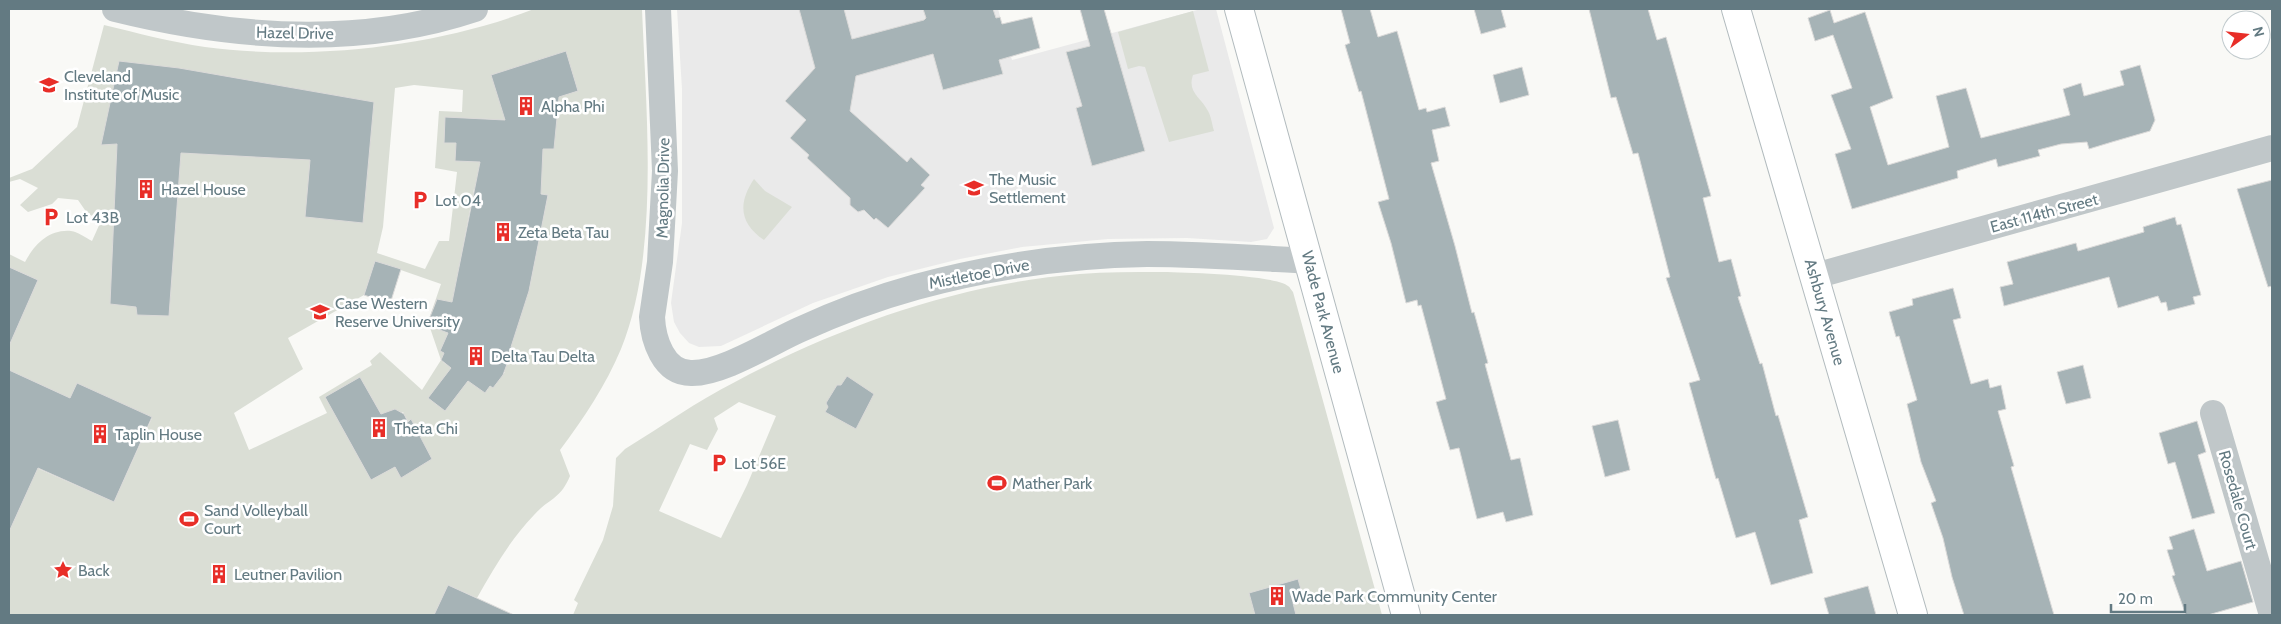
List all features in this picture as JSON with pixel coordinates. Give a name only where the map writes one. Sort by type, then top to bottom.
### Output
[{"type":"street","name":"Hazel Drive","points":[[115,9],[217,29],[303,34],[345,34],[403,28],[449,18],[475,9]]},
{"type":"street","name":"Magnolia Drive","points":[[658,9],[665,171],[660,262],[652,317],[655,339],[669,363]]},
{"type":"street","name":"Wade Park Avenue","points":[[1239,9],[1406,615]]},
{"type":"street","name":"Ashbury Avenue","points":[[1736,9],[1913,615]]},
{"type":"street","name":"East 114th Street","points":[[1815,276],[2272,148]]},
{"type":"street","name":"Mistletoe Drive","points":[[669,363],[684,373],[704,373],[802,329],[879,298],[943,281],[1026,264],[1145,254],[1309,261]]},
{"type":"street","name":"Rosedale Court","points":[[2213,413],[2272,615]]},
{"type":"shaded area","points":[[534,9],[642,9],[648,181],[646,226],[641,270],[633,311],[621,349],[609,375],[586,413],[560,450],[570,476],[562,490],[539,509],[517,534],[477,598],[448,585],[434,615],[9,615],[9,532],[28,490],[30,442],[39,469],[114,502],[152,418],[77,383],[70,398],[9,370],[9,346],[38,280],[9,267],[9,254],[25,262],[43,239],[63,231],[74,232],[92,241],[101,221],[87,213],[78,200],[58,198],[52,204],[28,212],[20,205],[38,188],[20,179],[9,182],[9,178],[32,169],[77,127],[104,25],[205,47],[245,51],[286,52],[329,51],[414,41],[456,33]],"holes":[[[566,52],[578,91],[551,99],[554,149],[543,149],[542,164],[456,161],[456,143],[444,143],[445,117],[510,120]],[[414,85],[463,90],[462,112],[439,111],[435,168],[457,172],[449,241],[439,241],[425,269],[377,253],[383,227],[395,88]],[[503,186],[548,195],[529,291],[484,282],[459,267],[474,189],[492,192]],[[375,261],[441,284],[428,322],[441,360],[422,390],[380,352],[370,361],[372,365],[319,397],[327,413],[249,450],[234,413],[303,369],[288,338],[364,295]],[[438,299],[518,324],[502,370],[505,372],[493,387],[468,381],[445,411],[428,398],[451,368],[443,362],[444,353],[440,351],[448,333],[437,329],[439,321],[430,317]],[[360,377],[385,421],[403,412],[408,421],[411,420],[432,459],[401,477],[395,467],[371,480],[325,397]]]},
{"type":"shaded area","name":"The Music Settlement","points":[[677,9],[998,9],[1012,60],[1201,9],[1216,9],[1274,228],[1267,239],[1251,242],[1187,238],[1108,239],[1022,247],[960,259],[888,277],[813,303],[721,346],[699,347],[689,343],[680,333],[674,322],[671,303],[682,223],[682,89]]},
{"type":"shaded area","points":[[1193,11],[1209,71],[1193,75],[1192,86],[1193,91],[1209,113],[1214,131],[1169,142],[1145,67],[1139,66],[1128,69],[1118,32]]},
{"type":"shaded area","points":[[754,179],[765,191],[792,207],[764,240],[750,227],[744,212],[745,196]]},
{"type":"shaded area","points":[[1170,272],[1266,279],[1280,282],[1288,286],[1293,292],[1382,615],[573,615],[578,603],[574,600],[603,540],[613,506],[616,458],[625,449],[707,397],[817,342],[902,310],[945,298],[1035,279],[1090,273]],"holes":[[[739,402],[776,416],[747,485],[721,538],[659,511],[690,444],[707,450],[718,429],[714,418]]]},
{"type":"building","points":[[799,9],[844,9],[852,39],[924,20],[926,18],[923,9],[993,9],[996,18],[1000,17],[1002,24],[1032,17],[1040,48],[999,60],[1003,74],[943,90],[933,54],[856,76],[850,111],[907,162],[911,157],[930,175],[921,185],[925,188],[888,228],[876,218],[874,220],[864,210],[858,212],[850,205],[850,198],[807,158],[809,155],[790,138],[806,120],[785,101],[815,68]]},
{"type":"building","points":[[1080,9],[1104,9],[1145,151],[1092,166],[1076,108],[1082,106],[1066,52],[1090,46]]},
{"type":"building","points":[[1341,9],[1370,9],[1378,37],[1397,31],[1419,110],[1426,108],[1427,112],[1445,107],[1450,126],[1432,130],[1439,161],[1431,163],[1472,313],[1474,312],[1488,363],[1485,364],[1511,460],[1520,458],[1533,515],[1506,522],[1503,512],[1477,519],[1459,448],[1450,450],[1436,402],[1446,399],[1421,305],[1418,306],[1417,300],[1406,303],[1391,243],[1378,202],[1389,199],[1361,91],[1359,92],[1345,45],[1350,43]]},
{"type":"building","points":[[1474,9],[1501,9],[1506,27],[1481,34]]},
{"type":"building","points":[[1589,9],[1648,9],[1657,40],[1666,37],[1711,196],[1703,198],[1719,262],[1731,259],[1741,296],[1738,297],[1760,364],[1762,363],[1776,416],[1778,415],[1808,517],[1799,520],[1813,573],[1771,585],[1755,532],[1736,538],[1718,478],[1716,479],[1689,383],[1700,380],[1666,278],[1670,277],[1638,153],[1633,154],[1616,97],[1611,98]]},
{"type":"building","points":[[1830,10],[1834,23],[1865,12],[1893,98],[1870,107],[1888,165],[1949,147],[1936,96],[1966,88],[1981,138],[2070,115],[2063,89],[2081,83],[2084,96],[2124,85],[2120,71],[2140,65],[2155,120],[2150,131],[2089,149],[2087,142],[2061,144],[2038,150],[2040,156],[1998,167],[1996,159],[1957,171],[1958,178],[1852,209],[1835,154],[1851,149],[1831,95],[1852,88],[1833,35],[1815,41],[1808,18]]},
{"type":"building","points":[[566,51],[578,91],[559,97],[554,149],[543,149],[541,194],[548,195],[529,291],[511,347],[513,348],[503,375],[493,388],[490,386],[485,393],[468,381],[445,411],[428,398],[451,368],[441,360],[444,353],[440,351],[448,333],[437,329],[439,321],[430,317],[437,299],[452,302],[480,162],[455,161],[456,143],[444,143],[445,117],[505,120],[491,75]]},
{"type":"building","name":"Hazel House","points":[[119,61],[179,68],[374,102],[363,223],[305,217],[310,160],[181,153],[169,316],[137,315],[136,307],[110,304],[117,144],[101,145]]},
{"type":"building","points":[[1522,67],[1529,95],[1500,103],[1493,75]]},
{"type":"building","points":[[2272,180],[2272,286],[2268,287],[2237,189]]},
{"type":"building","points":[[2175,217],[2177,225],[2181,224],[2201,295],[2193,297],[2195,304],[2168,311],[2166,302],[2161,303],[2158,296],[2118,308],[2109,277],[2004,306],[2000,287],[2013,284],[2007,262],[2076,243],[2078,251],[2144,232],[2143,227]]},
{"type":"building","points":[[375,261],[401,269],[390,304],[364,295]]},
{"type":"building","points":[[9,267],[38,280],[9,346]]},
{"type":"building","points":[[1953,288],[1961,318],[1953,320],[1971,384],[1988,379],[1990,388],[2001,385],[2006,409],[1998,411],[2014,466],[2011,467],[2054,615],[1964,615],[1952,577],[1943,538],[1931,503],[1936,501],[1921,462],[1907,404],[1917,400],[1899,336],[1896,337],[1889,312],[1913,305],[1912,299]]},
{"type":"building","points":[[2083,365],[2091,398],[2066,404],[2057,372]]},
{"type":"building","name":"Taplin House","points":[[9,370],[70,398],[77,383],[152,417],[114,502],[38,468],[9,532]]},
{"type":"building","points":[[847,376],[874,394],[856,429],[825,412],[828,407],[826,403],[837,385],[841,385]]},
{"type":"building","name":"Theta Chi","points":[[360,377],[381,414],[395,409],[404,414],[408,422],[411,419],[432,459],[401,478],[395,467],[371,480],[325,397]]},
{"type":"building","points":[[1618,420],[1630,470],[1605,477],[1592,426]]},
{"type":"building","points":[[2197,421],[2206,452],[2198,455],[2215,513],[2192,519],[2175,462],[2168,464],[2159,433]]},
{"type":"building","points":[[2194,529],[2207,571],[2241,561],[2253,602],[2208,615],[2186,615],[2172,576],[2175,575],[2167,550],[2173,549],[2169,537]]},
{"type":"building","name":"Wade Park Community Center","points":[[1298,579],[1304,600],[1293,603],[1296,615],[1255,615],[1249,593]]},
{"type":"building","points":[[448,585],[514,615],[434,615]]},
{"type":"building","points":[[1868,586],[1876,615],[1829,615],[1824,598]]},
{"type":"place","name":"Cleveland Institute of Music","points":[[49,85]]},
{"type":"place","name":"Alpha Phi","points":[[526,106]]},
{"type":"place","name":"The Music Settlement","points":[[974,188]]},
{"type":"place","name":"Hazel House","points":[[146,189]]},
{"type":"place","name":"Lot 04","points":[[420,200]]},
{"type":"place","name":"Lot 43B","points":[[51,217]]},
{"type":"place","name":"Zeta Beta Tau","points":[[503,232]]},
{"type":"place","name":"Case Western Reserve University","points":[[320,312]]},
{"type":"place","name":"Delta Tau Delta","points":[[476,356]]},
{"type":"place","name":"Theta Chi","points":[[379,428]]},
{"type":"place","name":"Taplin House","points":[[100,434]]},
{"type":"place","name":"Lot 56E","points":[[719,463]]},
{"type":"place","name":"Mather Park","points":[[997,483]]},
{"type":"place","name":"Sand Volleyball Court","points":[[189,519]]},
{"type":"place","name":"Back","points":[[63,570]]},
{"type":"place","name":"Leutner Pavilion","points":[[219,574]]},
{"type":"place","name":"Wade Park Community Center","points":[[1277,596]]}]
